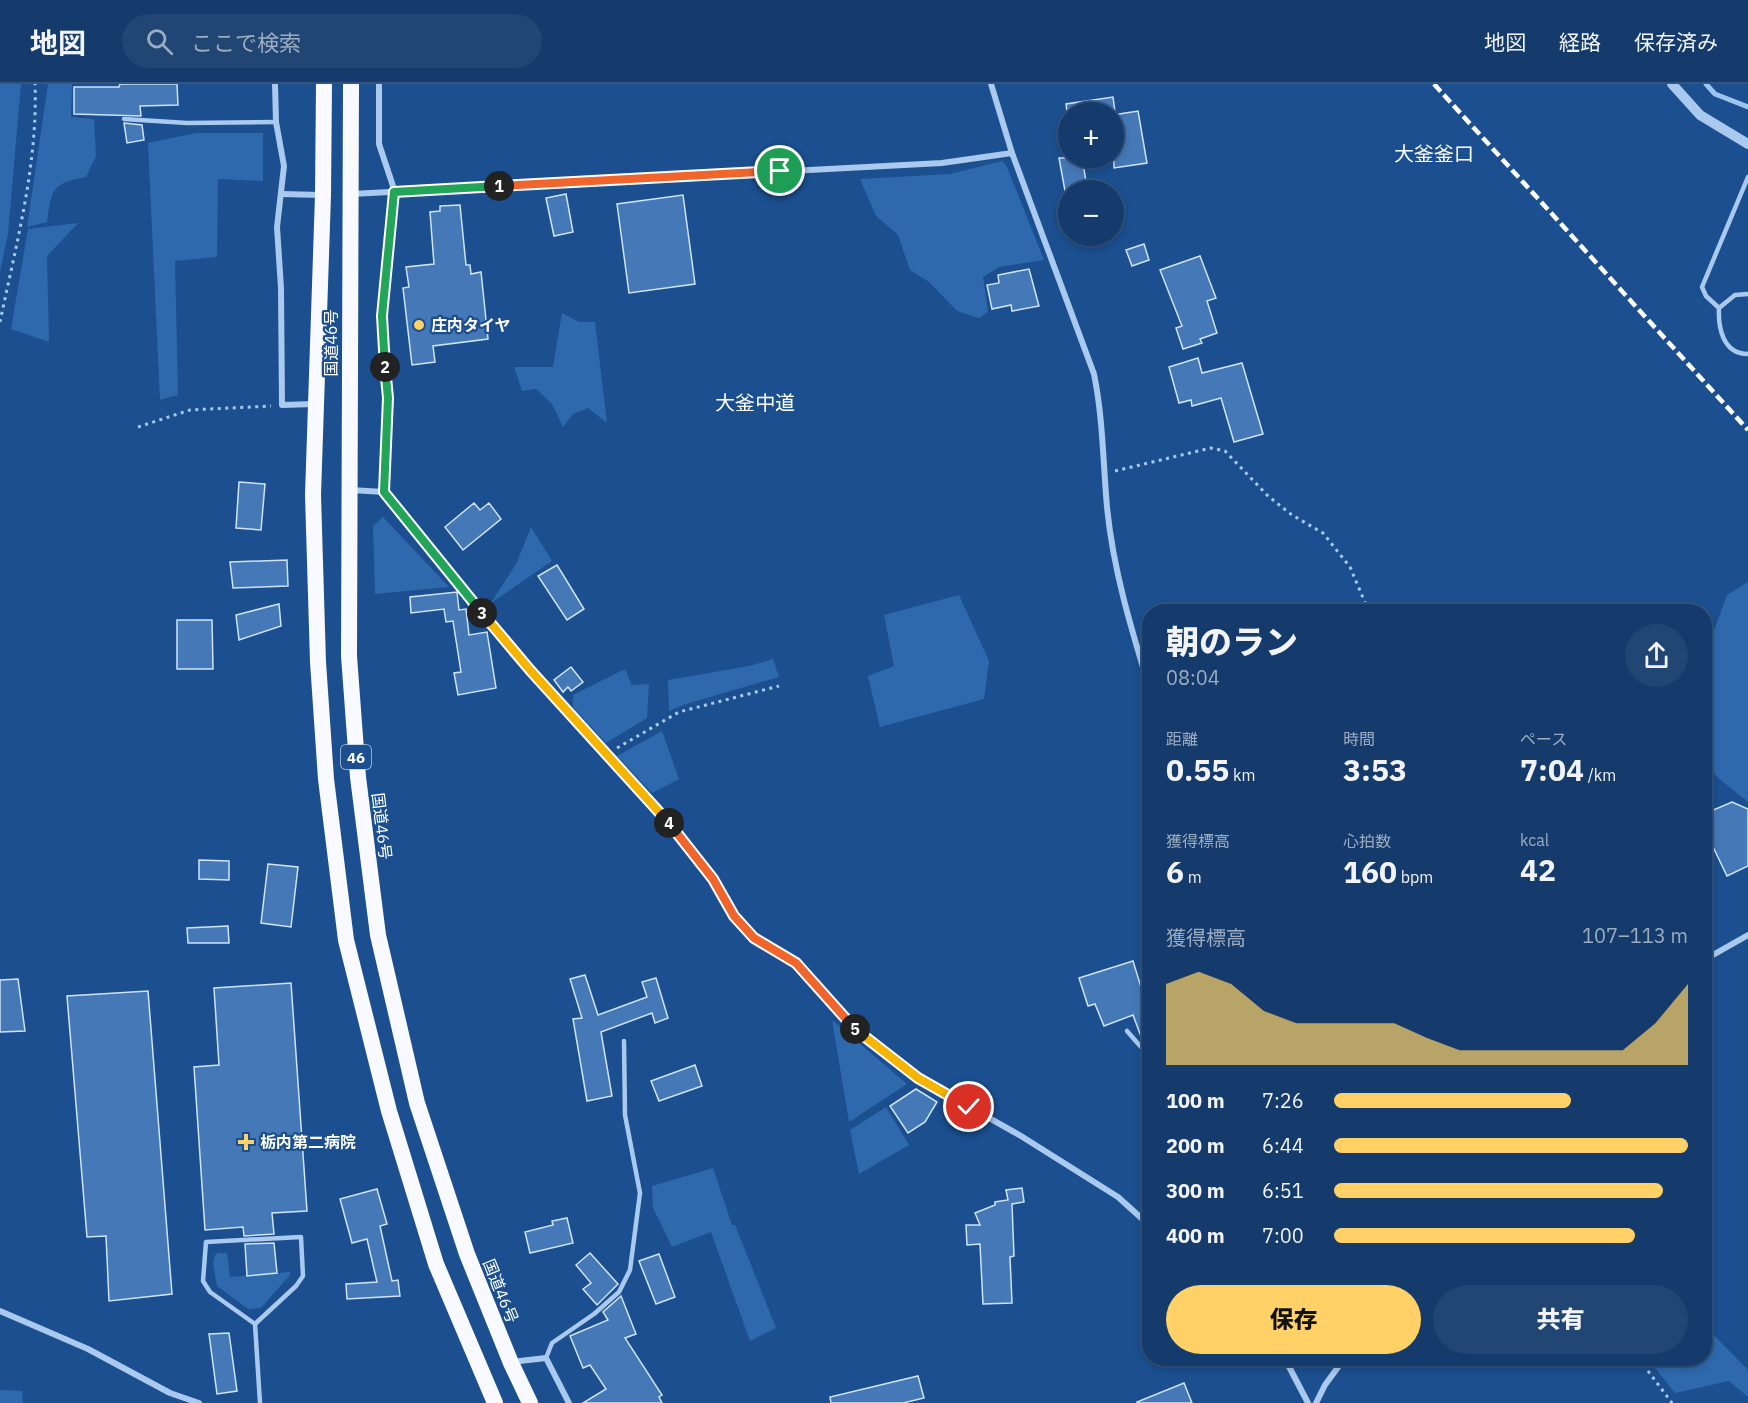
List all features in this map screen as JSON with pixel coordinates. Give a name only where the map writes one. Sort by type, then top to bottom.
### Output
[{"type":"highway","name":"国道46号","points":[[324,84],[323,195],[313,495],[318,662],[326,779],[346,940],[389,1110],[436,1264],[495,1403]]},
{"type":"highway","name":"国道46号","points":[[351,84],[349,656],[358,777],[378,935],[417,1103],[467,1254],[511,1363],[530,1403]]},
{"type":"street","points":[[275,84],[276,122],[284,166],[277,227],[281,288],[282,405],[316,404]]},
{"type":"street","points":[[379,84],[379,144],[394,192],[382,316],[388,398],[384,492],[530,670],[680,836],[713,879],[734,916],[754,938],[796,963],[837,1011],[862,1035],[918,1078],[1021,1136],[1118,1197],[1142,1219]]},
{"type":"street","points":[[991,84],[1012,153],[1094,374],[1101,410],[1107,508],[1122,598],[1142,664]]},
{"type":"street","points":[[1672,84],[1700,115],[1748,144]]},
{"type":"street","points":[[350,194],[942,163],[1012,153]]},
{"type":"street","points":[[282,194],[323,195]]},
{"type":"street","points":[[349,490],[384,492]]},
{"type":"street","points":[[1712,955],[1748,935]]},
{"type":"street","points":[[0,1311],[88,1349],[170,1393],[199,1403]]},
{"type":"street","points":[[511,1363],[546,1358],[569,1403]]},
{"type":"street","points":[[1289,1366],[1308,1403]]},
{"type":"street","points":[[1316,1403],[1325,1385],[1339,1366]]},
{"type":"lane","points":[[124,120],[187,123],[276,122]]},
{"type":"lane","points":[[1719,308],[1706,296],[1702,287],[1748,177]]},
{"type":"lane","points":[[1748,294],[1735,295],[1719,308],[1718,326],[1723,341],[1741,354],[1748,354]]},
{"type":"lane","points":[[1126,1031],[1142,1047]]},
{"type":"lane","points":[[546,1358],[552,1342],[594,1314],[619,1292],[630,1270],[640,1193],[626,1115],[624,1041]]},
{"type":"lane","points":[[301,1237],[303,1276],[296,1286],[255,1324],[210,1292],[203,1281],[206,1242],[301,1237]]},
{"type":"lane","points":[[255,1324],[260,1403]]},
{"type":"path","points":[[0,322],[23,212],[35,84]]},
{"type":"path","points":[[138,427],[190,410],[282,405]]},
{"type":"path","points":[[1105,473],[1211,448],[1225,451],[1268,496],[1292,515],[1323,533],[1350,567],[1366,604]]},
{"type":"path","points":[[607,755],[679,712],[779,686]]},
{"type":"path","points":[[1645,1366],[1672,1403]]},
{"type":"shaded area","points":[[0,84],[21,84],[8,234],[0,272]]},
{"type":"shaded area","points":[[48,84],[72,84],[71,117],[94,119],[96,156],[86,177],[66,182],[55,189],[47,222],[27,227]]},
{"type":"shaded area","points":[[196,133],[263,133],[263,181],[218,179],[217,257],[175,261],[178,395],[160,400],[148,143]]},
{"type":"shaded area","points":[[1002,161],[1007,167],[1044,260],[999,267],[983,277],[988,312],[979,318],[957,311],[929,282],[910,270],[898,235],[876,216],[860,179],[950,174]]},
{"type":"shaded area","points":[[78,223],[47,256],[49,342],[11,329],[28,229]]},
{"type":"shaded area","points":[[562,313],[579,322],[595,322],[607,423],[588,408],[573,414],[563,427],[552,404],[536,389],[522,391],[514,367],[553,367]]},
{"type":"shaded area","points":[[383,517],[449,587],[375,594],[373,526]]},
{"type":"shaded area","points":[[531,527],[552,561],[491,603],[516,564]]},
{"type":"shaded area","points":[[1748,582],[1748,802],[1717,777],[1712,770],[1712,636],[1727,595]]},
{"type":"shaded area","points":[[959,595],[989,661],[984,699],[880,727],[868,676],[894,666],[884,615]]},
{"type":"shaded area","points":[[773,659],[779,677],[669,711],[668,680],[749,666]]},
{"type":"shaded area","points":[[625,669],[632,685],[649,684],[647,718],[606,743],[573,707],[573,695]]},
{"type":"shaded area","points":[[662,731],[679,779],[652,793],[617,756]]},
{"type":"shaded area","points":[[832,1020],[907,1084],[849,1122]]},
{"type":"shaded area","points":[[886,1107],[909,1145],[859,1174],[850,1130]]},
{"type":"shaded area","points":[[713,1168],[732,1225],[735,1225],[776,1328],[750,1341],[711,1232],[672,1247],[653,1208],[652,1186]]},
{"type":"shaded area","points":[[218,1253],[227,1253],[230,1277],[290,1272],[290,1275],[261,1308],[248,1309],[217,1286],[213,1263]]},
{"type":"shaded area","points":[[1712,1333],[1748,1370],[1748,1397],[1729,1381],[1675,1393],[1654,1366],[1712,1366]]},
{"type":"shaded area","points":[[0,1390],[22,1391],[23,1403],[0,1403]]},
{"type":"building","points":[[120,84],[177,84],[178,105],[140,106],[141,116],[74,114],[74,87],[119,87]]},
{"type":"building","points":[[1113,97],[1114,102],[1079,102]]},
{"type":"building","points":[[1138,111],[1147,163],[1124,166],[1124,113]]},
{"type":"building","points":[[124,123],[142,125],[144,140],[127,143]]},
{"type":"building","points":[[1061,168],[1084,168],[1086,180],[1063,180]]},
{"type":"building","points":[[566,194],[573,232],[554,236],[546,198]]},
{"type":"building","points":[[683,195],[695,284],[629,293],[617,204]]},
{"type":"building","points":[[460,205],[466,265],[470,265],[471,274],[481,272],[488,339],[433,346],[435,362],[412,365],[403,288],[409,287],[406,267],[434,264],[430,212],[440,211],[440,206]]},
{"type":"building","points":[[1144,244],[1149,260],[1132,266],[1126,250]]},
{"type":"building","points":[[1200,256],[1216,298],[1207,301],[1217,333],[1200,339],[1202,343],[1183,349],[1176,328],[1182,326],[1160,270]]},
{"type":"building","points":[[1029,269],[1039,306],[1012,311],[1011,305],[992,309],[987,285],[999,283],[998,275]]},
{"type":"building","points":[[1198,358],[1202,373],[1242,363],[1263,434],[1234,442],[1221,398],[1192,406],[1191,400],[1179,403],[1169,367]]},
{"type":"building","points":[[239,482],[265,484],[261,530],[236,528]]},
{"type":"building","points":[[474,503],[480,510],[489,503],[501,519],[463,550],[445,527]]},
{"type":"building","points":[[287,560],[288,586],[233,588],[230,562]]},
{"type":"building","points":[[557,565],[584,609],[567,620],[538,576]]},
{"type":"building","points":[[457,592],[459,610],[466,609],[469,635],[487,632],[496,688],[458,695],[454,673],[461,672],[453,621],[446,622],[444,609],[411,613],[410,597]]},
{"type":"building","points":[[279,604],[281,626],[239,640],[236,615]]},
{"type":"building","points":[[177,620],[212,620],[213,669],[177,669]]},
{"type":"building","points":[[571,667],[583,682],[571,691],[568,687],[563,692],[554,680]]},
{"type":"building","points":[[1732,802],[1748,809],[1748,866],[1727,876],[1712,845],[1712,811]]},
{"type":"building","points":[[199,860],[229,861],[229,880],[199,879]]},
{"type":"building","points":[[268,864],[298,867],[291,927],[261,923]]},
{"type":"building","points":[[228,926],[229,943],[188,943],[187,928]]},
{"type":"building","points":[[1133,961],[1142,990],[1142,1039],[1133,1015],[1104,1026],[1095,1004],[1088,1006],[1079,978]]},
{"type":"building","points":[[585,975],[598,1015],[647,997],[642,982],[656,978],[668,1018],[655,1023],[652,1013],[601,1032],[612,1096],[587,1101],[573,1019],[582,1018],[570,979]]},
{"type":"building","points":[[18,979],[25,1031],[0,1032],[0,980]]},
{"type":"building","name":"栃内第二病院","points":[[291,983],[307,1211],[272,1213],[274,1234],[244,1236],[243,1227],[205,1230],[194,1067],[219,1065],[214,988]]},
{"type":"building","points":[[148,991],[172,1294],[109,1301],[106,1236],[87,1237],[67,996]]},
{"type":"building","points":[[695,1065],[702,1086],[659,1101],[651,1081]]},
{"type":"building","points":[[916,1089],[937,1102],[925,1122],[908,1133],[890,1106]]},
{"type":"building","points":[[1022,1188],[1024,1202],[1012,1204],[1014,1256],[1010,1257],[1012,1303],[983,1304],[980,1244],[967,1245],[966,1225],[980,1225],[975,1213],[995,1205],[995,1202],[1008,1200],[1006,1190]]},
{"type":"building","points":[[377,1189],[387,1224],[380,1226],[392,1281],[398,1280],[400,1296],[347,1299],[346,1284],[377,1282],[367,1239],[352,1243],[340,1199]]},
{"type":"building","points":[[567,1218],[573,1243],[530,1253],[525,1232],[553,1225],[552,1221]]},
{"type":"building","points":[[274,1243],[277,1273],[247,1276],[245,1244]]},
{"type":"building","points":[[590,1253],[618,1284],[597,1305],[583,1289],[591,1283],[576,1265]]},
{"type":"building","points":[[659,1254],[675,1297],[656,1304],[639,1261]]},
{"type":"building","points":[[621,1296],[636,1334],[625,1338],[662,1395],[659,1397],[662,1403],[583,1403],[606,1389],[590,1365],[583,1368],[570,1336],[608,1320],[603,1312]]},
{"type":"building","points":[[229,1333],[237,1391],[217,1394],[209,1334]]},
{"type":"building","points":[[918,1376],[924,1398],[903,1403],[831,1403],[830,1397]]},
{"type":"building","points":[[1184,1383],[1192,1403],[1137,1402]]},
{"type":"waterway","points":[[1706,84],[1715,94],[1748,107]]},
{"type":"railway","points":[[1434,84],[1748,430]]},
{"type":"place","name":"庄内タイヤ","points":[[419,325]]},
{"type":"place","name":"栃内第二病院","points":[[246,1142]]},
{"type":"district","name":"大釜釜口","points":[[1434,153]]},
{"type":"district","name":"大釜中道","points":[[755,402]]},
{"type":"route","points":[[780,171],[618,178],[394,192],[382,316],[388,398],[384,492],[530,670],[680,836],[713,879],[734,916],[754,938],[796,963],[837,1011],[862,1035],[918,1078],[969,1107]]}]
